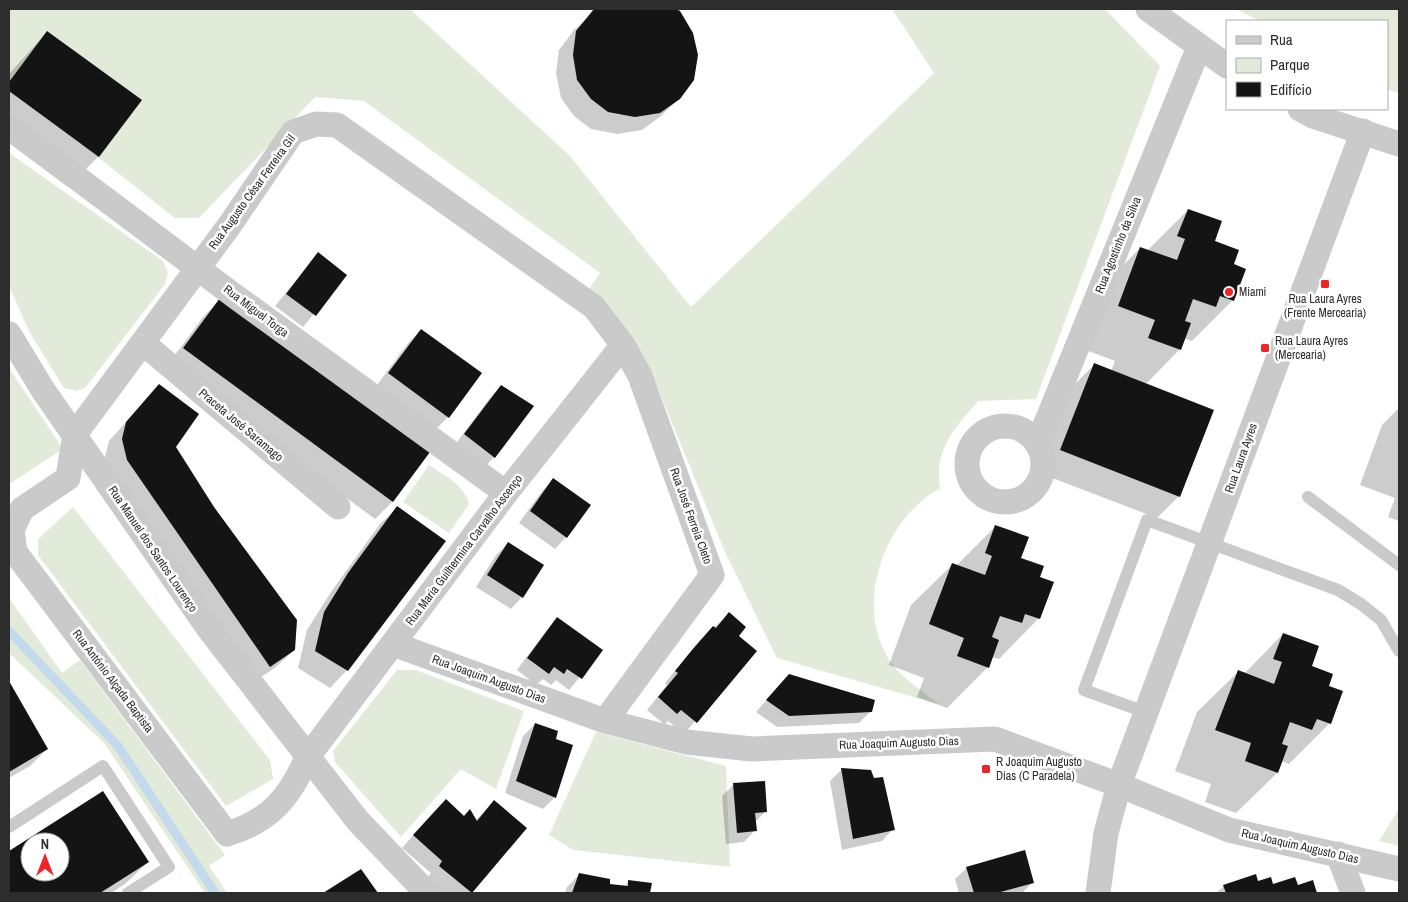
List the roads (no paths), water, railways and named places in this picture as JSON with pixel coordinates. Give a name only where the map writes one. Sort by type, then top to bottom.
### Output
[{"type":"street","points":[[1148,9],[1226,65]]},
{"type":"street","name":"Rua Agostinho da Silva","points":[[1038,443],[1199,47]]},
{"type":"street","points":[[1302,110],[1313,116],[1399,144]]},
{"type":"street","name":"Rua Augusto César Ferreira Gil","points":[[75,434],[143,343],[294,132],[316,124],[337,125],[594,307],[623,345]]},
{"type":"street","name":"Rua Miguel Torga","points":[[9,127],[506,493]]},
{"type":"street","name":"Rua Laura Ayres","points":[[1098,893],[1106,833],[1119,785],[1363,131]]},
{"type":"street","name":"Rua Manuel dos Santos Lourenço","points":[[9,334],[43,390],[208,629],[358,821],[427,893]]},
{"type":"street","name":"Praceta José Saramago","points":[[143,343],[338,507]]},
{"type":"street","name":"Rua Maria Guilhermina Carvalho Ascenço","points":[[307,758],[506,493],[623,345]]},
{"type":"street","name":"Rua José Ferreia Cleto","points":[[605,721],[712,575],[640,376],[623,345]]},
{"type":"street","name":"Rua António Alçada Baptista","points":[[75,434],[68,478],[22,509],[12,530],[15,552],[226,834],[246,828],[280,805],[294,785],[307,758]]},
{"type":"street","name":"Rua Joaquim Augusto Dias","points":[[394,644],[605,721],[686,742],[752,749],[995,739],[1119,785],[1229,830],[1399,869]]},
{"type":"street","points":[[1338,854],[1353,893]]},
{"type":"lane","points":[[1308,497],[1399,565]]},
{"type":"lane","points":[[1145,712],[1084,690],[1147,520],[1338,590],[1361,604],[1381,620],[1399,651]]},
{"type":"lane","points":[[9,827],[103,766],[169,867],[128,893]]},
{"type":"waterway","points":[[9,631],[118,746],[215,893]]},
{"type":"place","name":"Rua Laura Ayres (Frente Mercearia)","points":[[1325,284]]},
{"type":"place","name":"Miami","points":[[1229,292]]},
{"type":"place","name":"Rua Laura Ayres (Mercearia)","points":[[1265,348]]},
{"type":"place","name":"R Joaquim Augusto Dias (C Paradela)","points":[[986,769]]}]
